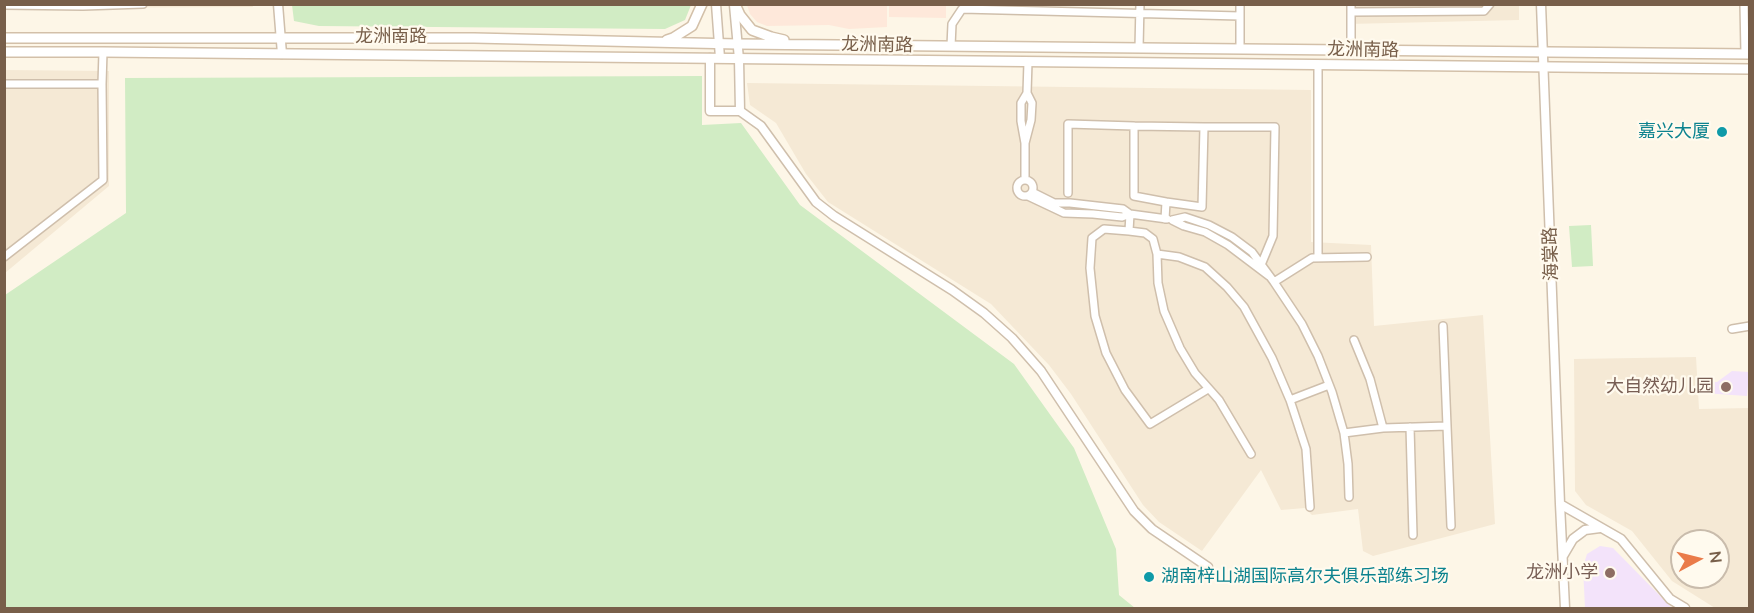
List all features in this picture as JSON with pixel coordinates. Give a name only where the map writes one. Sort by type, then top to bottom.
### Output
[{"type":"main road","points":[[659,42],[674,38],[692,26],[702,4]]},
{"type":"main road","points":[[734,4],[752,30],[771,38],[804,44]]},
{"type":"main road","name":"龙洲南路","points":[[4,38],[474,38],[737,44],[1747,54]]},
{"type":"main road","name":"龙洲南路","points":[[4,52],[1749,69]]},
{"type":"street","points":[[4,5],[143,4]]},
{"type":"street","points":[[278,4],[282,54]]},
{"type":"street","points":[[716,4],[719,43],[715,58],[710,111],[740,111],[761,126],[816,202],[834,216],[952,290],[984,313],[1012,338],[1041,371],[1134,511],[1152,529],[1208,567]]},
{"type":"street","points":[[734,4],[739,59],[740,111]]},
{"type":"street","points":[[1139,48],[1140,4]]},
{"type":"street","points":[[1240,4],[1240,49]]},
{"type":"street","points":[[1351,50],[1351,8],[1484,11],[1490,4]]},
{"type":"street","name":"海棠路","points":[[1541,4],[1565,609]]},
{"type":"street","points":[[1744,4],[1747,54]]},
{"type":"street","points":[[951,46],[952,24],[962,7],[1240,16]]},
{"type":"street","points":[[4,257],[103,180],[103,52]]},
{"type":"street","points":[[1025,180],[1026,143],[1032,103],[1027,93],[1028,62]]},
{"type":"street","points":[[1318,64],[1318,258]]},
{"type":"street","points":[[4,84],[102,84]]},
{"type":"street","points":[[1068,194],[1068,124],[1275,127],[1273,236],[1261,265]]},
{"type":"street","points":[[1134,126],[1134,196],[1202,207],[1204,127]]},
{"type":"street","points":[[1025,180],[1018,184],[1017,190],[1020,194],[1030,194],[1065,213],[1122,217],[1130,214],[1168,219],[1205,232],[1228,245],[1272,279]]},
{"type":"street","points":[[1025,180],[1032,184],[1030,194]]},
{"type":"street","points":[[1166,202],[1168,219]]},
{"type":"street","points":[[1129,231],[1130,214]]},
{"type":"street","points":[[1168,219],[1185,216],[1209,225],[1232,237],[1252,252],[1302,324],[1318,356],[1344,433],[1349,497]]},
{"type":"street","points":[[1209,389],[1150,424],[1125,390],[1106,353],[1095,316],[1090,268],[1092,238],[1104,229],[1145,232],[1153,239],[1164,311],[1180,348],[1195,373],[1219,400],[1251,454]]},
{"type":"street","points":[[1157,254],[1179,257],[1205,267],[1244,307],[1272,358],[1290,400],[1306,449],[1310,507]]},
{"type":"street","points":[[1272,279],[1312,258],[1367,257]]},
{"type":"street","points":[[1443,326],[1451,526]]},
{"type":"street","points":[[1732,329],[1749,326]]},
{"type":"street","points":[[1354,340],[1370,379],[1383,428]]},
{"type":"street","points":[[1290,400],[1329,385]]},
{"type":"street","points":[[1344,433],[1383,428],[1447,426]]},
{"type":"street","points":[[1410,427],[1413,535]]},
{"type":"street","points":[[1560,504],[1622,539],[1670,599],[1685,609]]},
{"type":"street","points":[[1562,556],[1572,539],[1586,530],[1601,528]]},
{"type":"shaded area","points":[[252,4],[253,7],[5,8],[4,5]]},
{"type":"shaded area","points":[[747,5],[887,5],[887,27],[849,29],[829,25],[767,26],[757,22],[750,14]]},
{"type":"shaded area","points":[[889,5],[946,5],[946,18],[889,17]]},
{"type":"shaded area","points":[[1348,5],[1519,5],[1519,20],[1348,24]]},
{"type":"shaded area","points":[[5,70],[109,71],[109,186],[5,273]]},
{"type":"shaded area","points":[[747,83],[1311,90],[1311,242],[1371,245],[1374,326],[1483,315],[1495,524],[1373,556],[1363,551],[1358,509],[1312,515],[1305,508],[1281,510],[1261,470],[1202,551],[1159,522],[1143,505],[1071,394],[1049,365],[991,304],[828,202],[806,174],[776,123],[750,105]]},
{"type":"shaded area","points":[[1696,357],[1699,409],[1749,408],[1749,608],[1715,608],[1685,589],[1730,589],[1730,529],[1670,529],[1670,578],[1632,531],[1586,505],[1575,491],[1574,359]]},
{"type":"shaded area","name":"大自然幼儿园","points":[[1732,371],[1749,372],[1747,396],[1703,393],[1704,382],[1717,382]]},
{"type":"shaded area","name":"龙洲小学","points":[[1600,546],[1613,548],[1672,608],[1585,608],[1583,567],[1587,554]]},
{"type":"green space","points":[[292,4],[691,5],[685,20],[665,29],[319,26],[294,21]]},
{"type":"green space","points":[[702,76],[702,125],[741,123],[800,205],[1014,364],[1074,448],[1116,549],[1119,595],[1135,608],[5,608],[5,295],[126,213],[125,78]]},
{"type":"green space","points":[[1591,225],[1593,266],[1572,267],[1569,226]]},
{"type":"place","name":"嘉兴大厦","points":[[1722,132]]},
{"type":"place","name":"大自然幼儿园","points":[[1726,387]]},
{"type":"place","name":"龙洲小学","points":[[1610,573]]},
{"type":"place","name":"湖南梓山湖国际高尔夫俱乐部练习场","points":[[1149,577]]}]
